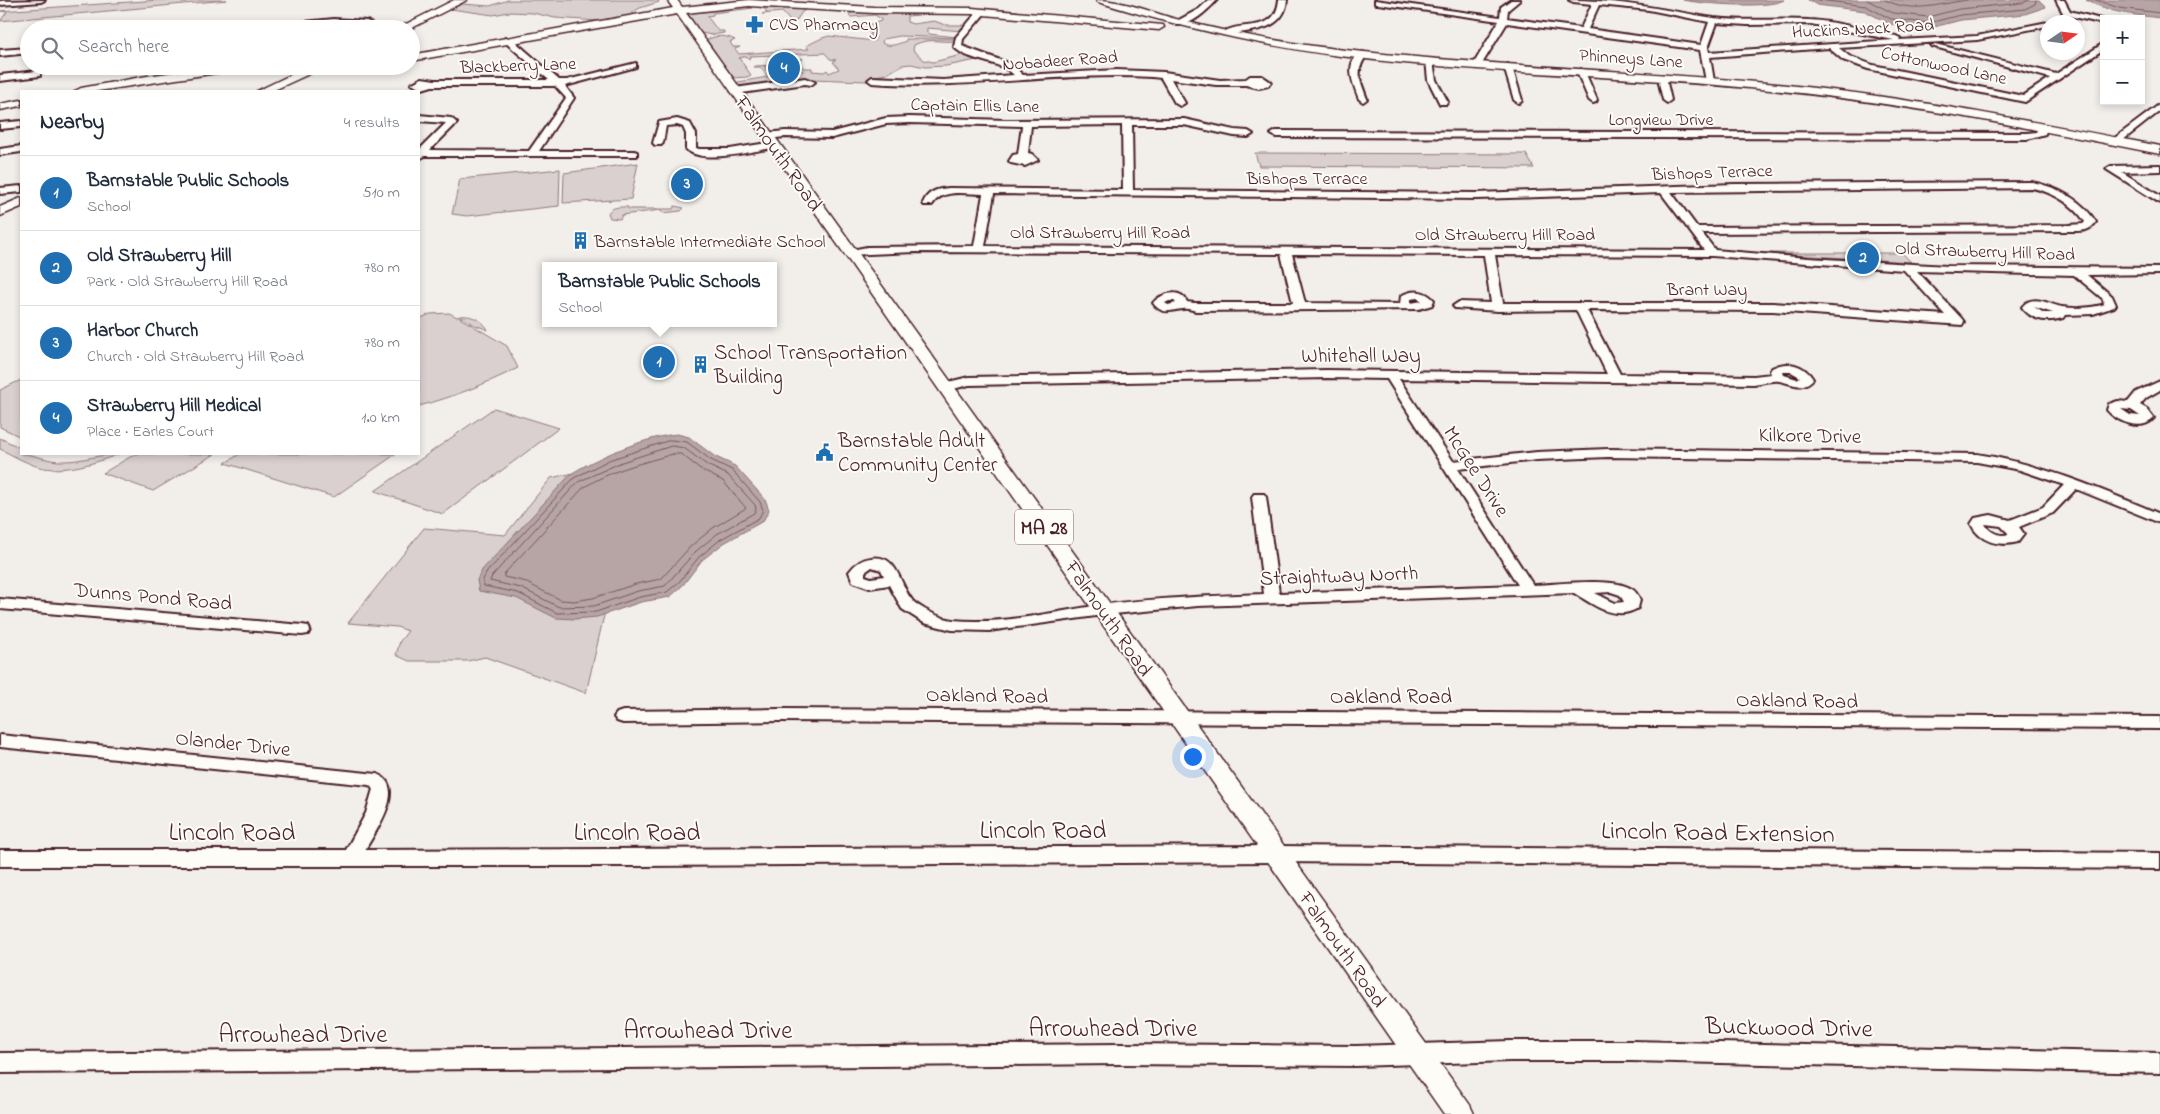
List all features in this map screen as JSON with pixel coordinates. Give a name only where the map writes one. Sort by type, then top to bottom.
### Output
[{"type":"main road","points":[[420,20],[462,0]]},
{"type":"main road","name":"Phinneys Lane","points":[[1101,0],[1180,23],[1226,33],[1363,54],[1429,62],[1710,81],[1870,98],[2160,150]]},
{"type":"main road","points":[[420,56],[676,5],[763,1],[874,10],[982,12],[1176,28],[1196,26]]},
{"type":"main road","name":"Falmouth Road","points":[[676,5],[1460,1114]]},
{"type":"main road","points":[[86,90],[176,75]]},
{"type":"main road","points":[[266,90],[298,75]]},
{"type":"main road","points":[[0,107],[20,103]]},
{"type":"main road","points":[[0,212],[20,202]]},
{"type":"street","points":[[0,3],[41,0]]},
{"type":"street","points":[[1180,23],[1202,11],[1213,0]]},
{"type":"street","points":[[1226,33],[1270,24],[1283,7],[1283,0]]},
{"type":"street","points":[[1477,65],[1504,20],[1504,9],[1516,0]]},
{"type":"street","points":[[1572,0],[1649,8],[1714,20],[1747,23],[1811,22],[1919,42],[2057,77]]},
{"type":"street","points":[[2060,0],[2067,13],[2100,21]]},
{"type":"street","name":"Huckins Neck Road","points":[[1378,2],[1583,31],[1704,51],[1919,42],[1987,37],[2040,26]]},
{"type":"street","points":[[1583,31],[1590,20],[1596,3]]},
{"type":"street","points":[[982,12],[959,39],[958,47],[968,53],[1011,68],[1021,78]]},
{"type":"street","points":[[1710,81],[1704,51],[1714,20]]},
{"type":"street","points":[[508,40],[569,95],[569,100],[532,154]]},
{"type":"street","name":"Cottonwood Lane","points":[[1830,46],[1846,58],[1871,67],[2040,102]]},
{"type":"street","name":"Cottonwood Lane","points":[[2025,99],[2100,48]]},
{"type":"street","points":[[0,53],[20,51]]},
{"type":"street","points":[[1363,54],[1355,63],[1354,72],[1363,98]]},
{"type":"street","points":[[1429,62],[1432,80],[1444,102]]},
{"type":"street","name":"Blackberry Lane","points":[[431,84],[557,83],[576,81],[633,65]]},
{"type":"street","points":[[1508,67],[1518,100]]},
{"type":"street","name":"Nobadeer Road","points":[[872,80],[946,84],[1094,71],[1164,75],[1217,82],[1249,82]]},
{"type":"street","points":[[1581,72],[1593,100]]},
{"type":"street","points":[[0,78],[27,75]]},
{"type":"street","points":[[1164,75],[1181,105],[1184,122],[1234,133],[1248,134]]},
{"type":"street","points":[[1664,78],[1663,83],[1667,100]]},
{"type":"street","points":[[735,91],[805,81],[812,82]]},
{"type":"street","points":[[2115,142],[2160,107]]},
{"type":"street","points":[[420,118],[439,118],[451,121],[452,123],[420,154]]},
{"type":"street","name":"Captain Ellis Lane","points":[[770,140],[785,134],[832,135],[894,121],[1027,123],[1184,122]]},
{"type":"street","points":[[658,143],[662,124],[677,122],[687,125],[691,134],[691,149],[698,153],[711,154],[770,140]]},
{"type":"street","points":[[1023,156],[1027,123]]},
{"type":"street","points":[[1127,123],[1128,193]]},
{"type":"street","points":[[0,126],[20,124]]},
{"type":"street","name":"Longview Drive","points":[[1276,134],[2027,136],[2039,134],[2042,128]]},
{"type":"street","points":[[0,152],[20,149]]},
{"type":"street","points":[[420,154],[634,154]]},
{"type":"street","points":[[2160,168],[2111,169],[2160,200]]},
{"type":"street","name":"Bishops Terrace","points":[[928,203],[933,195],[944,192],[1255,195],[1346,193],[1477,196],[1758,186],[2032,185],[2049,189],[2064,197],[2087,216],[2091,222],[2086,227],[2069,228],[1695,230]]},
{"type":"street","points":[[0,191],[20,189]]},
{"type":"street","points":[[1663,190],[1712,253]]},
{"type":"street","points":[[979,249],[989,192]]},
{"type":"street","name":"Old Strawberry Hill Road","points":[[850,253],[867,250],[979,249],[1712,253],[1822,262],[1906,266],[2076,271],[2160,271]]},
{"type":"street","points":[[1286,251],[1300,307]]},
{"type":"street","points":[[1489,251],[1498,307]]},
{"type":"street","name":"Brant Way","points":[[1459,306],[1773,307],[1957,321],[1906,266]]},
{"type":"street","points":[[2058,310],[2100,310],[2110,305],[2108,298],[2076,271]]},
{"type":"street","points":[[1182,305],[1196,307],[1406,306]]},
{"type":"street","points":[[1580,307],[1615,378]]},
{"type":"street","name":"Whitehall Way","points":[[945,387],[969,381],[1292,374],[1754,380],[1779,377]]},
{"type":"street","name":"McGee Drive","points":[[1390,374],[1529,590]]},
{"type":"street","points":[[2132,406],[2141,395],[2160,385]]},
{"type":"street","name":"Kilkore Drive","points":[[1449,466],[1537,456],[1608,453],[1964,457],[1991,459],[2016,464],[2160,518]]},
{"type":"street","points":[[2010,525],[2048,510],[2073,484]]},
{"type":"street","points":[[1259,497],[1272,598]]},
{"type":"street","name":"Straightway North","points":[[894,580],[903,598],[914,610],[930,619],[952,625],[989,626],[1103,610],[1172,603],[1577,588]]},
{"type":"street","name":"Dunns Pond Road","points":[[0,604],[302,630]]},
{"type":"street","name":"Oakland Road","points":[[623,717],[792,715],[1907,723],[2160,722]]},
{"type":"street","name":"Olander Drive","points":[[0,741],[371,779],[379,784],[382,789],[382,795],[375,814],[352,857]]},
{"type":"street","name":"Lincoln Road","points":[[0,858],[610,858],[1275,854]]},
{"type":"street","name":"Lincoln Road Extension","points":[[1275,854],[2160,861]]},
{"type":"street","name":"Buckwood Drive","points":[[1416,1054],[1631,1051],[2160,1063]]},
{"type":"street","name":"Arrowhead Drive","points":[[0,1063],[474,1058],[1111,1054],[1311,1056],[1416,1054]]},
{"type":"shaded area","points":[[159,0],[227,0],[0,21],[7,12],[0,11]]},
{"type":"shaded area","points":[[508,0],[658,0],[659,2],[640,8],[633,12],[633,16],[598,21],[555,18],[533,13],[509,12],[493,15],[451,9],[462,4],[490,6]]},
{"type":"shaded area","points":[[735,5],[753,6],[749,7],[753,8],[713,13],[713,15],[707,16],[718,31],[724,31],[724,33],[712,35],[701,33],[689,15],[696,10]]},
{"type":"shaded area","points":[[761,6],[807,7],[807,9],[792,23],[782,12],[762,14],[767,13],[765,9],[760,8]]},
{"type":"shaded area","points":[[852,11],[924,11],[921,15],[907,16],[907,22],[913,24],[934,21],[946,25],[967,25],[962,31],[927,28],[927,33],[929,34],[957,38],[900,36],[883,39],[882,43],[897,44],[906,41],[906,39],[956,39],[956,41],[925,41],[914,45],[913,50],[924,60],[933,62],[966,54],[982,59],[946,66],[902,65],[887,74],[869,77],[869,81],[812,79],[740,89],[736,84],[738,82],[768,77],[760,67],[754,67],[756,66],[772,65],[764,66],[770,76],[803,71],[797,61],[788,62],[793,58],[795,60],[802,58],[799,63],[804,68],[812,68],[812,71],[824,72],[827,70],[829,73],[839,69],[833,62],[836,60],[830,59],[825,53],[778,55],[777,57],[776,55],[750,56],[749,59],[747,56],[739,58],[751,75],[733,78],[707,40],[717,36],[732,38],[735,40],[730,42],[733,47],[740,47],[735,49],[739,54],[809,49],[806,46],[829,36],[874,41],[876,37],[869,35],[872,32],[861,30],[868,25],[881,21],[881,19],[875,15],[851,17],[849,16]]},
{"type":"shaded area","points":[[1255,153],[1526,154],[1534,168],[1259,166]]},
{"type":"shaded area","points":[[638,163],[631,199],[563,203],[564,173]]},
{"type":"shaded area","points":[[560,169],[559,206],[467,216],[452,214],[460,179]]},
{"type":"shaded area","points":[[675,206],[684,208],[681,211],[663,213],[661,210],[622,215],[620,219],[610,218],[608,213],[614,208],[620,207],[628,207],[628,209],[673,209]]},
{"type":"shaded area","points":[[1763,253],[1902,253],[1911,262]]},
{"type":"shaded area","points":[[449,313],[457,317],[470,316],[479,320],[488,330],[462,317],[460,318],[507,346],[518,368],[469,390],[420,406],[420,319],[430,314]]},
{"type":"shaded area","points":[[20,380],[20,437],[0,427],[0,390]]},
{"type":"shaded area","points":[[494,408],[559,428],[443,514],[375,491]]},
{"type":"shaded area","points":[[0,438],[20,448],[20,455],[32,455],[58,461],[116,455],[80,466],[49,469],[29,463],[0,449]]},
{"type":"shaded area","points":[[698,445],[609,594],[586,693],[485,657],[468,661],[409,661],[396,655],[400,641],[408,631],[397,627],[348,623],[424,528],[505,535],[551,478]]},
{"type":"shaded area","points":[[133,455],[213,455],[153,491],[103,473]]},
{"type":"shaded area","points":[[238,455],[395,455],[334,497],[225,463]]},
{"type":"water","points":[[1683,0],[1784,0],[1776,3],[1750,5]]},
{"type":"water","points":[[1808,0],[2039,0],[2046,7],[2025,14],[1961,20],[1930,28],[1890,24],[1865,11],[1817,5]]},
{"type":"water","points":[[2086,0],[2160,0],[2160,18],[2113,11]]},
{"type":"water","points":[[677,434],[689,437],[714,456],[735,466],[765,499],[769,510],[763,521],[724,543],[702,560],[683,585],[670,597],[641,602],[597,617],[575,619],[556,618],[516,598],[479,591],[477,580],[482,570],[571,474],[594,461],[637,443]]},
{"type":"place","name":"CVS Pharmacy","points":[[755,24]]},
{"type":"place","name":"Strawberry Hill Medical","points":[[784,68]]},
{"type":"place","name":"Harbor Church","points":[[687,184]]},
{"type":"place","name":"Barnstable Intermediate School","points":[[580,241]]},
{"type":"place","name":"Old Strawberry Hill","points":[[1863,258]]},
{"type":"place","name":"Barnstable Public Schools","points":[[659,362]]},
{"type":"place","name":"School Transportation Building","points":[[700,364]]},
{"type":"place","name":"Barnstable Adult Community Center","points":[[824,452]]}]
